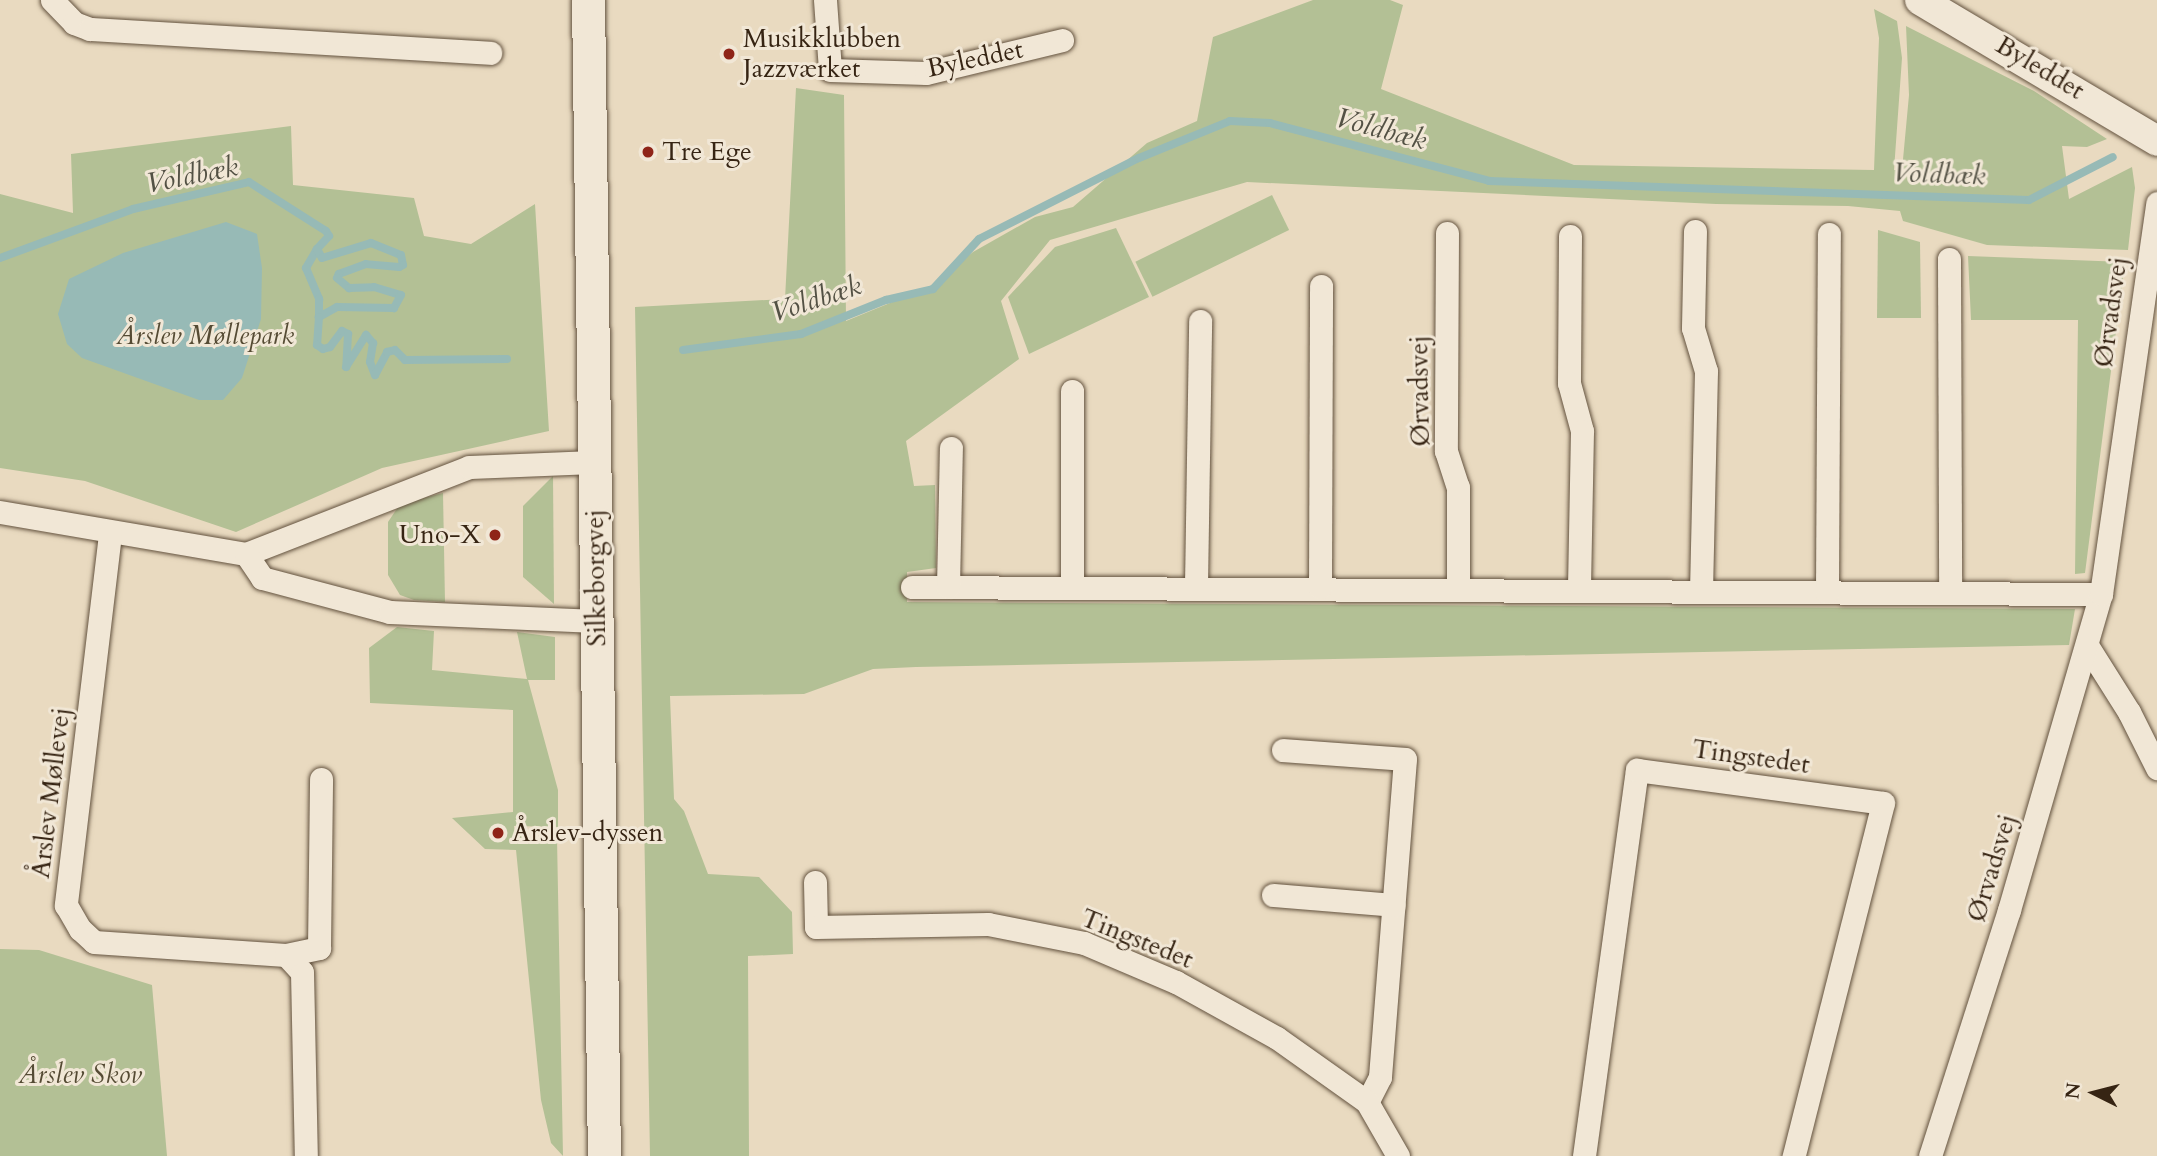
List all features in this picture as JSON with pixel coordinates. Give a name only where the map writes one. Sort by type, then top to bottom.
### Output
[{"type":"main road","name":"Silkeborgvej","points":[[588,0],[604,1156]]},
{"type":"street","points":[[52,0],[74,23],[101,30],[491,53]]},
{"type":"street","name":"Byleddet","points":[[825,0],[830,69],[926,73],[1062,40]]},
{"type":"street","name":"Byleddet","points":[[1920,0],[2157,141]]},
{"type":"street","name":"Ørvadsvej","points":[[1930,1156],[2088,647],[2101,594],[2157,203]]},
{"type":"street","points":[[1695,231],[1693,328],[1706,372],[1701,591]]},
{"type":"street","name":"Ørvadsvej","points":[[1447,233],[1446,451],[1458,487],[1458,589]]},
{"type":"street","points":[[1828,592],[1829,234]]},
{"type":"street","points":[[1570,236],[1569,383],[1582,431],[1579,590]]},
{"type":"street","points":[[1949,259],[1950,592]]},
{"type":"street","points":[[1320,587],[1321,286]]},
{"type":"street","points":[[1196,586],[1200,321]]},
{"type":"street","points":[[1072,391],[1072,584]]},
{"type":"street","points":[[948,587],[951,448]]},
{"type":"street","points":[[0,512],[110,534],[246,554],[373,501],[469,467],[594,462]]},
{"type":"street","name":"Årslev Møllevej","points":[[110,534],[66,905],[80,929],[94,942],[286,955],[318,948],[321,779]]},
{"type":"street","points":[[246,554],[262,578],[390,612],[596,621]]},
{"type":"street","points":[[912,587],[1072,584],[2101,594]]},
{"type":"street","points":[[2088,647],[2129,712],[2157,768]]},
{"type":"street","points":[[1283,750],[1405,759],[1380,1077],[1367,1102]]},
{"type":"street","name":"Tingstedet","points":[[1584,1156],[1637,770],[1883,803],[1794,1156]]},
{"type":"street","name":"Tingstedet","points":[[815,882],[816,927],[988,924],[1084,943],[1176,982],[1278,1038],[1367,1102],[1398,1156]]},
{"type":"street","points":[[1273,895],[1394,905]]},
{"type":"street","points":[[286,955],[302,972],[306,1156]]},
{"type":"green space","points":[[1313,0],[1390,0],[1403,5],[1381,89],[1574,165],[1874,170],[1879,38],[1874,9],[1897,21],[1902,58],[1894,170],[1902,170],[1909,95],[1906,26],[2034,91],[2107,139],[2087,147],[2062,146],[2069,199],[2132,167],[2135,188],[2128,250],[1987,245],[1903,221],[1900,211],[1848,206],[1716,204],[1247,182],[1050,240],[1001,301],[1019,359],[906,441],[914,486],[935,485],[936,568],[907,572],[907,602],[2075,609],[2069,645],[916,667],[873,669],[804,694],[670,696],[674,799],[684,811],[708,874],[759,877],[792,912],[793,954],[748,956],[749,1156],[650,1156],[635,307],[785,299],[796,88],[844,95],[846,321],[929,287],[973,252],[1035,217],[1073,207],[1147,143],[1197,121],[1213,37]]},
{"type":"green space","name":"Årslev Møllepark","points":[[291,126],[293,185],[414,198],[424,236],[471,244],[535,204],[549,431],[382,468],[236,532],[85,481],[0,468],[0,194],[73,213],[71,154]]},
{"type":"green space","points":[[1272,195],[1289,230],[1152,297],[1135,262]]},
{"type":"green space","points":[[1116,228],[1149,297],[1029,354],[1008,297],[1055,247]]},
{"type":"green space","points":[[1878,230],[1920,242],[1921,318],[1877,318]]},
{"type":"green space","points":[[1968,256],[2125,262],[2085,573],[2075,574],[2078,320],[1971,320]]},
{"type":"green space","points":[[553,476],[554,604],[523,577],[523,506]]},
{"type":"green space","points":[[443,493],[445,602],[414,600],[400,595],[388,575],[388,522],[400,504]]},
{"type":"green space","points":[[397,627],[434,631],[432,670],[527,679],[517,632],[555,637],[555,680],[528,680],[558,790],[558,827],[514,826],[515,835],[557,838],[563,1156],[551,1143],[541,1100],[516,850],[485,849],[452,818],[513,812],[513,710],[370,703],[369,648]]},
{"type":"green space","name":"Årslev Skov","points":[[0,949],[39,950],[152,985],[167,1156],[0,1156]]},
{"type":"water","points":[[226,222],[257,234],[262,268],[261,319],[242,378],[223,400],[199,400],[82,358],[67,344],[58,314],[69,279],[123,253]]},
{"type":"waterway","name":"Voldbæk","points":[[683,350],[801,334],[886,300],[933,289],[979,239],[1139,158],[1230,121],[1270,123],[1489,181],[2029,200],[2113,157]]},
{"type":"waterway","name":"Voldbæk","points":[[0,258],[133,209],[249,182],[326,231],[329,236],[317,249],[322,258],[371,243],[401,255],[403,265],[399,267],[366,264],[339,274],[337,278],[349,288],[374,287],[401,295],[394,308],[337,307],[319,317],[317,345],[323,349],[330,347],[342,331],[348,334],[346,367],[366,335],[373,343],[370,362],[375,375],[387,352],[395,350],[405,360],[507,359]]},
{"type":"waterway","points":[[317,249],[306,268],[319,299],[319,317]]},
{"type":"place","name":"Musikklubben Jazzværket","points":[[729,54]]},
{"type":"place","name":"Tre Ege","points":[[648,152]]},
{"type":"place","name":"Uno-X","points":[[495,535]]},
{"type":"place","name":"Årslev-dyssen","points":[[498,833]]}]
